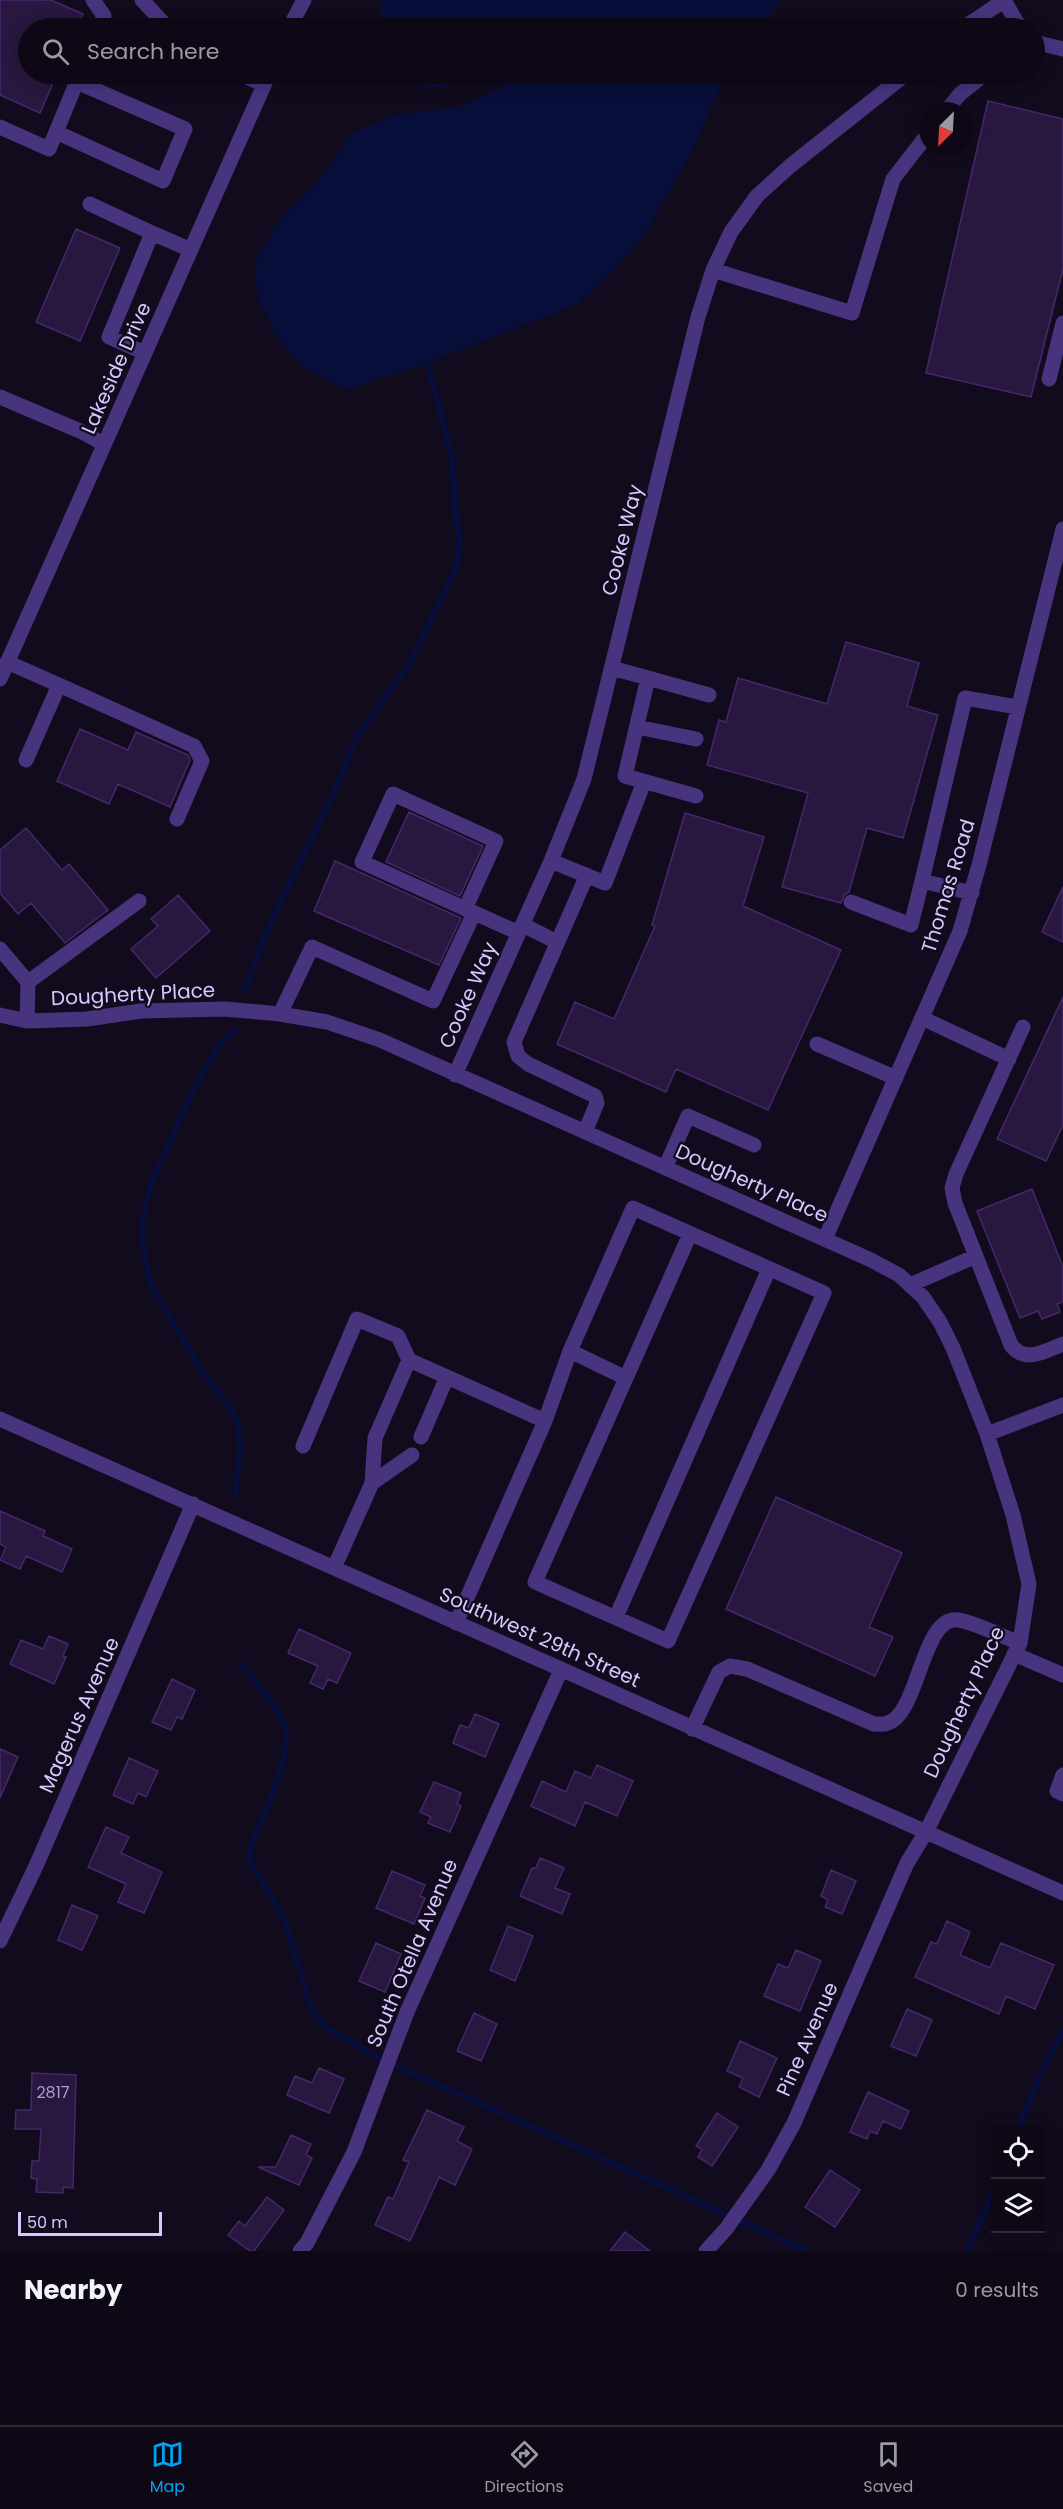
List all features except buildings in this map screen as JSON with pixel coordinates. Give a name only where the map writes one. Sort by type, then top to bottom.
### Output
[{"type":"street","points":[[93,0],[103,18]]},
{"type":"street","points":[[142,0],[159,18]]},
{"type":"street","points":[[294,18],[304,0]]},
{"type":"street","points":[[978,18],[1004,0],[1014,18]]},
{"type":"street","points":[[1045,44],[1063,49]]},
{"type":"street","points":[[0,127],[49,149],[76,84]]},
{"type":"street","points":[[56,132],[163,181],[185,129],[91,84]]},
{"type":"street","name":"Lakeside Drive","points":[[0,679],[265,84]]},
{"type":"street","name":"Cooke Way","points":[[455,1075],[551,861],[584,779],[698,317],[713,270],[731,232],[757,196],[790,166],[893,84]]},
{"type":"street","points":[[953,102],[972,84]]},
{"type":"street","points":[[713,270],[852,313],[893,179],[919,146]]},
{"type":"street","points":[[90,204],[191,250]]},
{"type":"street","points":[[145,353],[109,337],[152,233]]},
{"type":"street","points":[[1049,379],[1063,323]]},
{"type":"street","points":[[0,397],[80,431],[104,444]]},
{"type":"street","name":"Thomas Road","points":[[825,1239],[960,931],[972,893],[1018,707],[1058,570],[1063,529]]},
{"type":"street","points":[[7,662],[194,746],[202,761],[177,819]]},
{"type":"street","points":[[612,668],[709,695]]},
{"type":"street","points":[[648,678],[625,776],[696,796]]},
{"type":"street","points":[[26,760],[59,685]]},
{"type":"street","points":[[851,902],[911,925],[965,698],[1018,707]]},
{"type":"street","points":[[637,727],[696,740]]},
{"type":"street","points":[[551,861],[605,883],[644,782]]},
{"type":"street","points":[[280,1014],[312,947],[434,1001],[470,911],[496,842],[393,794],[362,862],[470,911],[557,942]]},
{"type":"street","points":[[585,1132],[597,1103],[595,1096],[528,1064],[518,1056],[514,1042],[587,875]]},
{"type":"street","points":[[922,882],[972,893]]},
{"type":"street","points":[[28,982],[139,901]]},
{"type":"street","points":[[0,949],[28,982],[27,1021]]},
{"type":"street","name":"Dougherty Place","points":[[0,1016],[27,1021],[87,1019],[141,1011],[225,1009],[280,1014],[327,1022],[380,1040],[872,1260],[899,1275],[923,1297],[940,1322],[953,1348],[987,1434],[1013,1515],[1029,1584],[1017,1648],[926,1832]]},
{"type":"street","points":[[922,1017],[1009,1059]]},
{"type":"street","points":[[1023,1027],[956,1174],[952,1188],[955,1203],[1011,1345],[1016,1351],[1026,1356],[1063,1344]]},
{"type":"street","points":[[817,1044],[896,1078]]},
{"type":"street","points":[[665,1168],[688,1116],[754,1145]]},
{"type":"street","points":[[456,1623],[545,1421],[570,1351],[633,1208],[824,1293],[668,1641],[535,1581],[690,1234]]},
{"type":"street","points":[[910,1285],[976,1256]]},
{"type":"street","points":[[616,1617],[769,1269]]},
{"type":"street","points":[[303,1446],[357,1319],[398,1336],[409,1360],[545,1421]]},
{"type":"street","points":[[570,1351],[626,1378]]},
{"type":"street","points":[[334,1568],[372,1483],[375,1438],[409,1360]]},
{"type":"street","points":[[421,1437],[447,1377]]},
{"type":"street","points":[[987,1434],[1063,1405]]},
{"type":"street","name":"Southwest 29th Street","points":[[0,1419],[1063,1893]]},
{"type":"street","points":[[372,1483],[412,1455]]},
{"type":"street","name":"Magerus Avenue","points":[[0,1941],[36,1866],[194,1504]]},
{"type":"street","points":[[692,1729],[719,1672],[730,1666],[747,1669],[874,1724],[890,1723],[901,1712],[935,1635],[944,1623],[957,1619],[1017,1648],[1063,1675]]},
{"type":"street","name":"South Otella Avenue","points":[[300,2251],[307,2242],[354,2152],[407,2012],[561,1670]]},
{"type":"street","points":[[1063,1775],[1057,1791],[1063,1794]]},
{"type":"street","name":"Pine Avenue","points":[[706,2251],[726,2229],[768,2170],[794,2123],[907,1863],[926,1832]]},
{"type":"shaded area","points":[[383,0],[780,0],[767,18],[378,18]]},
{"type":"shaded area","points":[[415,84],[456,84],[437,88]]},
{"type":"shaded area","points":[[504,84],[721,84],[695,145],[644,236],[595,290],[582,298],[580,303],[427,363],[346,390],[304,368],[277,338],[257,297],[255,263],[278,221],[323,175],[351,133],[394,115],[461,106],[499,89]]},
{"type":"waterway","points":[[245,989],[265,935],[335,790],[357,736],[410,663],[456,568],[460,542],[452,457],[427,363],[420,363]]},
{"type":"waterway","points":[[234,1030],[219,1046],[196,1084],[150,1186],[143,1219],[142,1241],[151,1285],[199,1366],[233,1413],[238,1425],[240,1449],[235,1495]]},
{"type":"waterway","points":[[241,1665],[281,1717],[286,1738],[281,1770],[250,1849],[250,1862],[285,1920],[312,2011],[327,2028],[375,2056],[807,2251]]},
{"type":"waterway","points":[[1020,2125],[1039,2078],[1063,2030]]},
{"type":"waterway","points":[[967,2251],[991,2197]]}]
